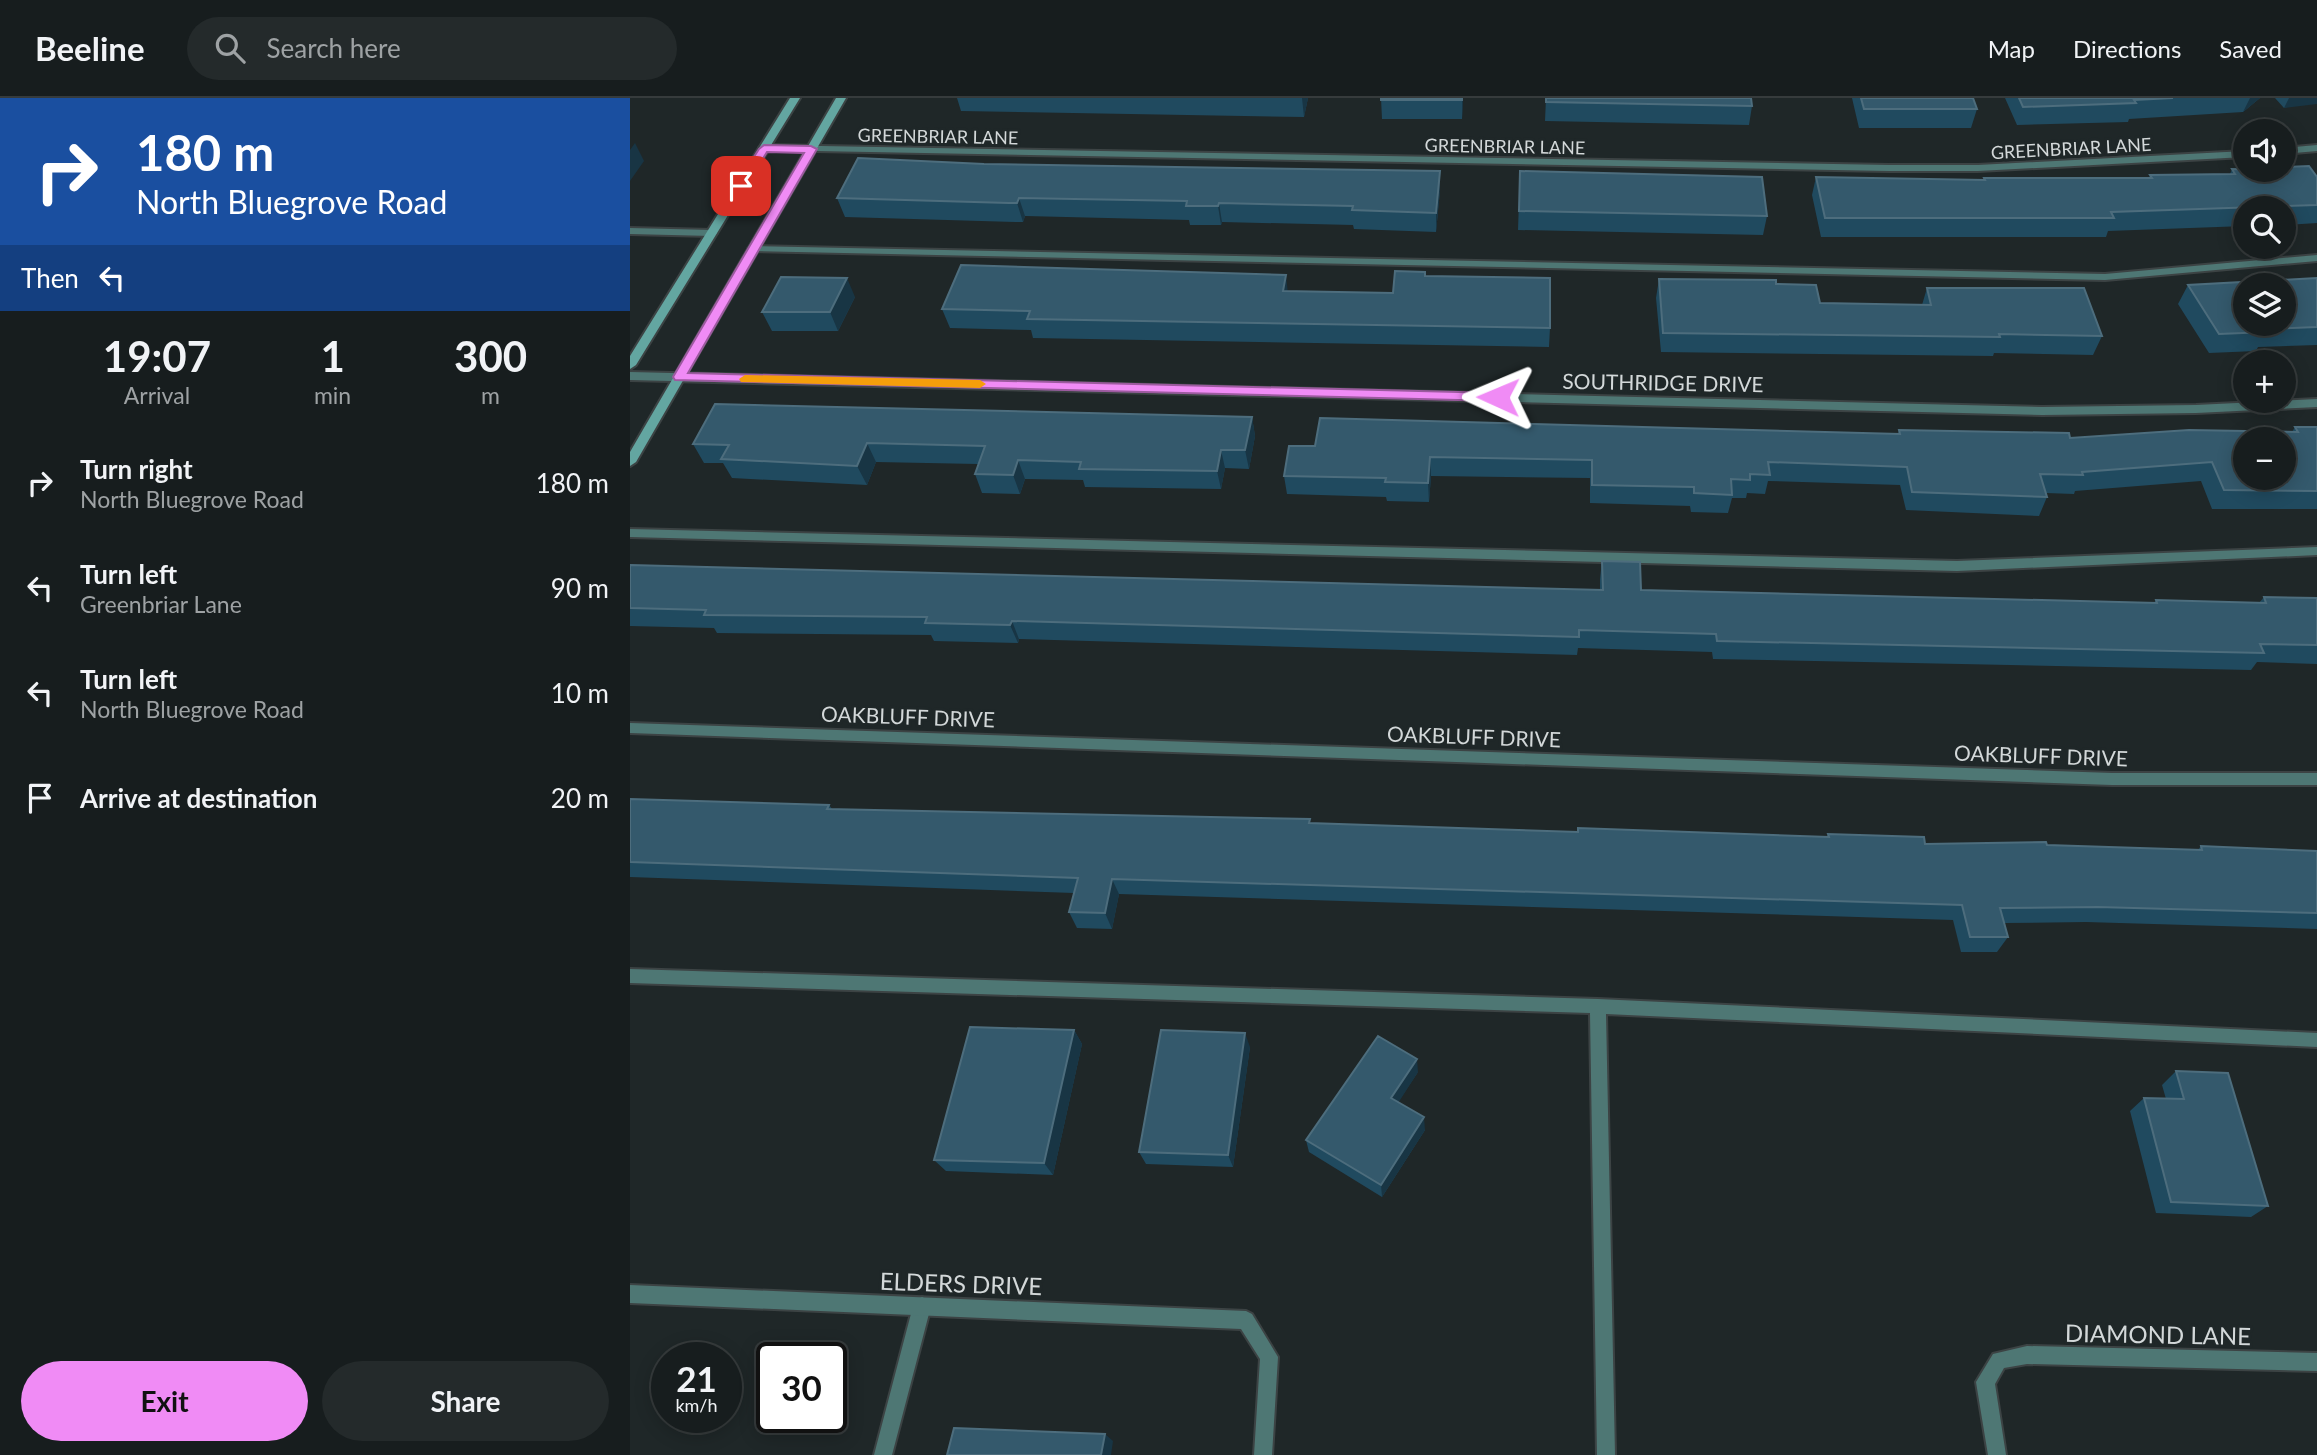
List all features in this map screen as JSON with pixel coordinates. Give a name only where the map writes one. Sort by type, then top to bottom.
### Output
[{"type":"main road","points":[[630,365],[795,98]]},
{"type":"main road","points":[[630,462],[841,98]]},
{"type":"street","points":[[2296,150],[2317,148]]},
{"type":"street","name":"GREENBRIAR LANE","points":[[764,149],[1889,168],[1979,168],[2233,155]]},
{"type":"street","points":[[630,232],[712,233]]},
{"type":"street","points":[[754,249],[2105,277],[2317,258]]},
{"type":"street","name":"SOUTHRIDGE DRIVE","points":[[630,376],[2042,411],[2196,409],[2317,402]]},
{"type":"street","points":[[630,533],[1957,566],[2317,551]]},
{"type":"street","name":"OAKBLUFF DRIVE","points":[[630,728],[2112,779],[2317,779]]},
{"type":"street","points":[[630,976],[1598,1006],[2317,1040]]},
{"type":"street","points":[[1598,1006],[1606,1455]]},
{"type":"street","name":"ELDERS DRIVE","points":[[630,1294],[1246,1320],[1269,1357],[1263,1455]]},
{"type":"street","points":[[883,1455],[922,1306]]},
{"type":"street","name":"DIAMOND LANE","points":[[1997,1455],[1985,1382],[1999,1360],[2027,1356],[2317,1362]]},
{"type":"building","points":[[1462,98],[1462,100],[1381,100]]},
{"type":"building","points":[[1546,98],[1751,98],[1752,106],[1546,102]]},
{"type":"building","points":[[1861,98],[1973,98],[1977,109],[1864,109]]},
{"type":"building","points":[[2019,98],[2173,98],[2134,100],[2136,103],[2023,107]]},
{"type":"building","points":[[858,158],[984,164],[1440,171],[1436,213],[1352,210],[1353,206],[1219,203],[1218,206],[1186,206],[1187,201],[1019,198],[1017,203],[1009,203],[837,198]]},
{"type":"building","points":[[2309,166],[2317,177],[2317,205],[2296,206],[2296,196],[2233,196],[2233,208],[2111,212],[2114,218],[1825,218],[1816,177],[1985,180],[1984,178],[2152,178],[2150,175],[2233,174],[2233,182],[2296,182],[2296,167]]},
{"type":"building","points":[[1520,171],[1762,177],[1767,216],[1519,211]]},
{"type":"building","points":[[961,265],[1286,275],[1283,291],[1393,293],[1395,271],[1425,272],[1425,276],[1550,278],[1550,328],[1027,319],[1030,311],[942,309]]},
{"type":"building","points":[[781,277],[847,278],[830,312],[762,312]]},
{"type":"building","points":[[2317,278],[2317,327],[2296,328],[2296,279]]},
{"type":"building","points":[[1659,279],[1776,280],[1776,284],[1816,285],[1820,303],[1931,305],[1927,288],[2084,288],[2102,336],[1663,333]]},
{"type":"building","points":[[2233,283],[2233,333],[2219,334],[2188,285]]},
{"type":"building","points":[[715,404],[1252,417],[1245,450],[1221,450],[1217,471],[1079,469],[1081,462],[1018,460],[1013,475],[975,474],[985,446],[867,443],[857,466],[721,459],[729,445],[693,444]]},
{"type":"building","points":[[1320,418],[1900,434],[1899,430],[2069,433],[2070,438],[2189,430],[2233,431],[2233,490],[2296,490],[2296,427],[2317,427],[2317,491],[2224,490],[2212,462],[2082,472],[2083,475],[2040,474],[2047,497],[1912,492],[1907,467],[1768,462],[1770,475],[1750,474],[1750,480],[1731,479],[1732,495],[1694,493],[1694,487],[1592,485],[1592,460],[1430,457],[1428,483],[1385,482],[1386,478],[1284,476],[1289,446],[1315,446]]},
{"type":"building","points":[[1602,561],[1640,562],[1641,590],[2157,603],[2156,600],[2266,603],[2264,597],[2317,598],[2317,645],[2260,644],[2264,653],[1717,641],[1716,634],[1579,630],[1579,637],[1012,621],[1010,625],[925,623],[927,617],[704,615],[706,610],[630,608],[630,565],[1603,590]]},
{"type":"building","points":[[630,799],[829,805],[827,809],[1310,819],[1309,823],[1578,832],[1578,828],[1829,837],[1828,834],[1924,837],[1925,844],[2046,842],[2047,845],[2202,850],[2201,846],[2317,851],[2317,913],[2098,907],[2000,908],[2008,937],[1970,937],[1962,905],[1112,879],[1105,913],[1069,912],[1078,878],[630,862]]},
{"type":"building","points":[[970,1027],[1074,1030],[1044,1163],[934,1160]]},
{"type":"building","points":[[1161,1030],[1245,1033],[1228,1155],[1139,1152]]},
{"type":"building","points":[[1378,1036],[1417,1059],[1391,1098],[1424,1117],[1381,1185],[1306,1140]]},
{"type":"building","points":[[2176,1071],[2228,1073],[2268,1206],[2171,1202],[2144,1098],[2184,1099]]},
{"type":"building","points":[[954,1428],[1105,1434],[1101,1455],[947,1455]]},
{"type":"slow traffic","points":[[745,379],[980,384]]},
{"type":"route","points":[[741,186],[764,149],[811,149],[679,377],[1498,397]]}]
